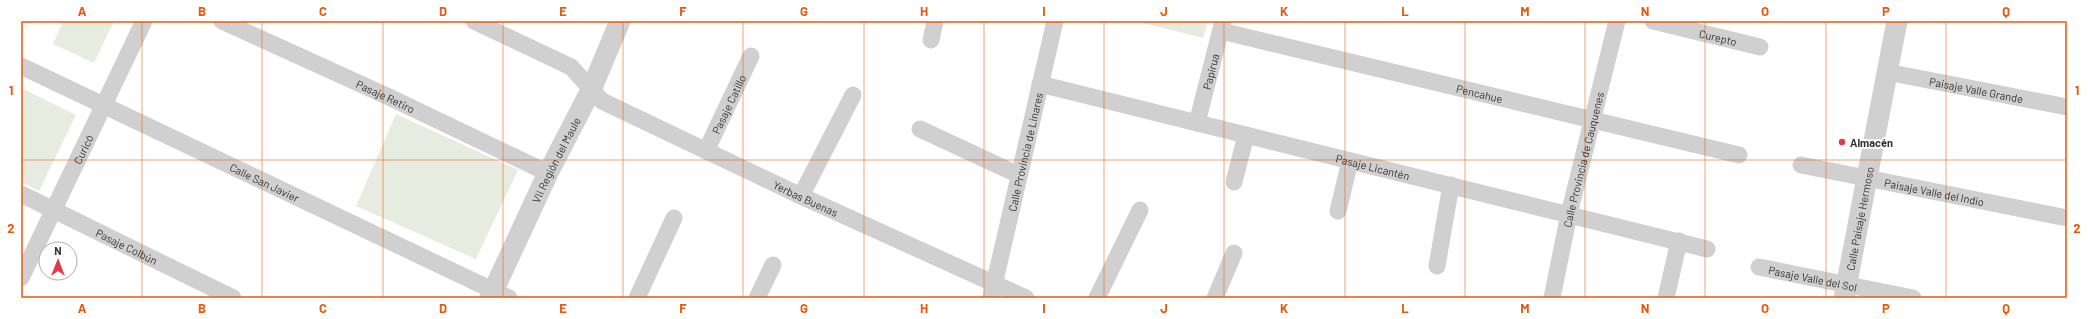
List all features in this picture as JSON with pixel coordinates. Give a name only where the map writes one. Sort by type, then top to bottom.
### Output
[{"type":"street","name":"Curicó","points":[[21,278],[144,21]]},
{"type":"street","name":"Pasaje Retiro","points":[[222,21],[389,97],[548,173]]},
{"type":"street","name":"Yerbas Buenas","points":[[474,21],[494,25],[571,67],[602,101],[801,196],[993,291],[1026,298]]},
{"type":"street","name":"VII Región del Maule","points":[[498,296],[548,173],[591,90],[620,21]]},
{"type":"street","points":[[931,40],[935,21]]},
{"type":"street","name":"Calle Provincia de Linares","points":[[993,291],[1055,21]]},
{"type":"street","name":"Calle Provincia de Cauquenes","points":[[1552,298],[1569,214],[1617,21]]},
{"type":"street","name":"Curepto","points":[[1652,21],[1760,47]]},
{"type":"street","name":"Calle Paisaje Hermoso","points":[[1845,292],[1897,21]]},
{"type":"street","name":"Pencahue","points":[[1222,26],[1592,120],[1738,155]]},
{"type":"street","name":"Papirua","points":[[1197,123],[1222,26]]},
{"type":"street","name":"Pasaje Catillo","points":[[706,151],[751,56]]},
{"type":"street","name":"Calle San Javier","points":[[21,66],[498,296]]},
{"type":"street","name":"Paisaje Valle Grande","points":[[1887,72],[2067,107]]},
{"type":"street","name":"Pasaje Licantén","points":[[1040,84],[1350,161],[1679,240],[1707,249]]},
{"type":"street","points":[[801,196],[853,95]]},
{"type":"street","points":[[920,129],[1019,175]]},
{"type":"street","points":[[1234,182],[1246,135]]},
{"type":"street","points":[[1338,211],[1350,161]]},
{"type":"street","name":"Paisaje Valle del Indio","points":[[1801,165],[2067,218]]},
{"type":"street","points":[[1437,266],[1451,185]]},
{"type":"street","name":"Pasaje Colbún","points":[[21,194],[233,298]]},
{"type":"street","points":[[1097,298],[1140,210]]},
{"type":"street","points":[[637,298],[674,218]]},
{"type":"street","points":[[1666,298],[1679,240]]},
{"type":"street","points":[[1215,298],[1234,253]]},
{"type":"street","points":[[757,298],[772,265]]},
{"type":"street","name":"Pasaje Valle del Sol","points":[[1759,267],[1845,292],[1913,298]]},
{"type":"shaded area","points":[[63,21],[114,21],[94,63],[53,44]]},
{"type":"shaded area","points":[[1135,21],[1208,21],[1203,38]]},
{"type":"shaded area","points":[[21,88],[76,115],[39,191],[21,182]]},
{"type":"shaded area","points":[[396,114],[518,170],[476,259],[356,206]]},
{"type":"place","name":"Almacén","points":[[1842,142]]}]
